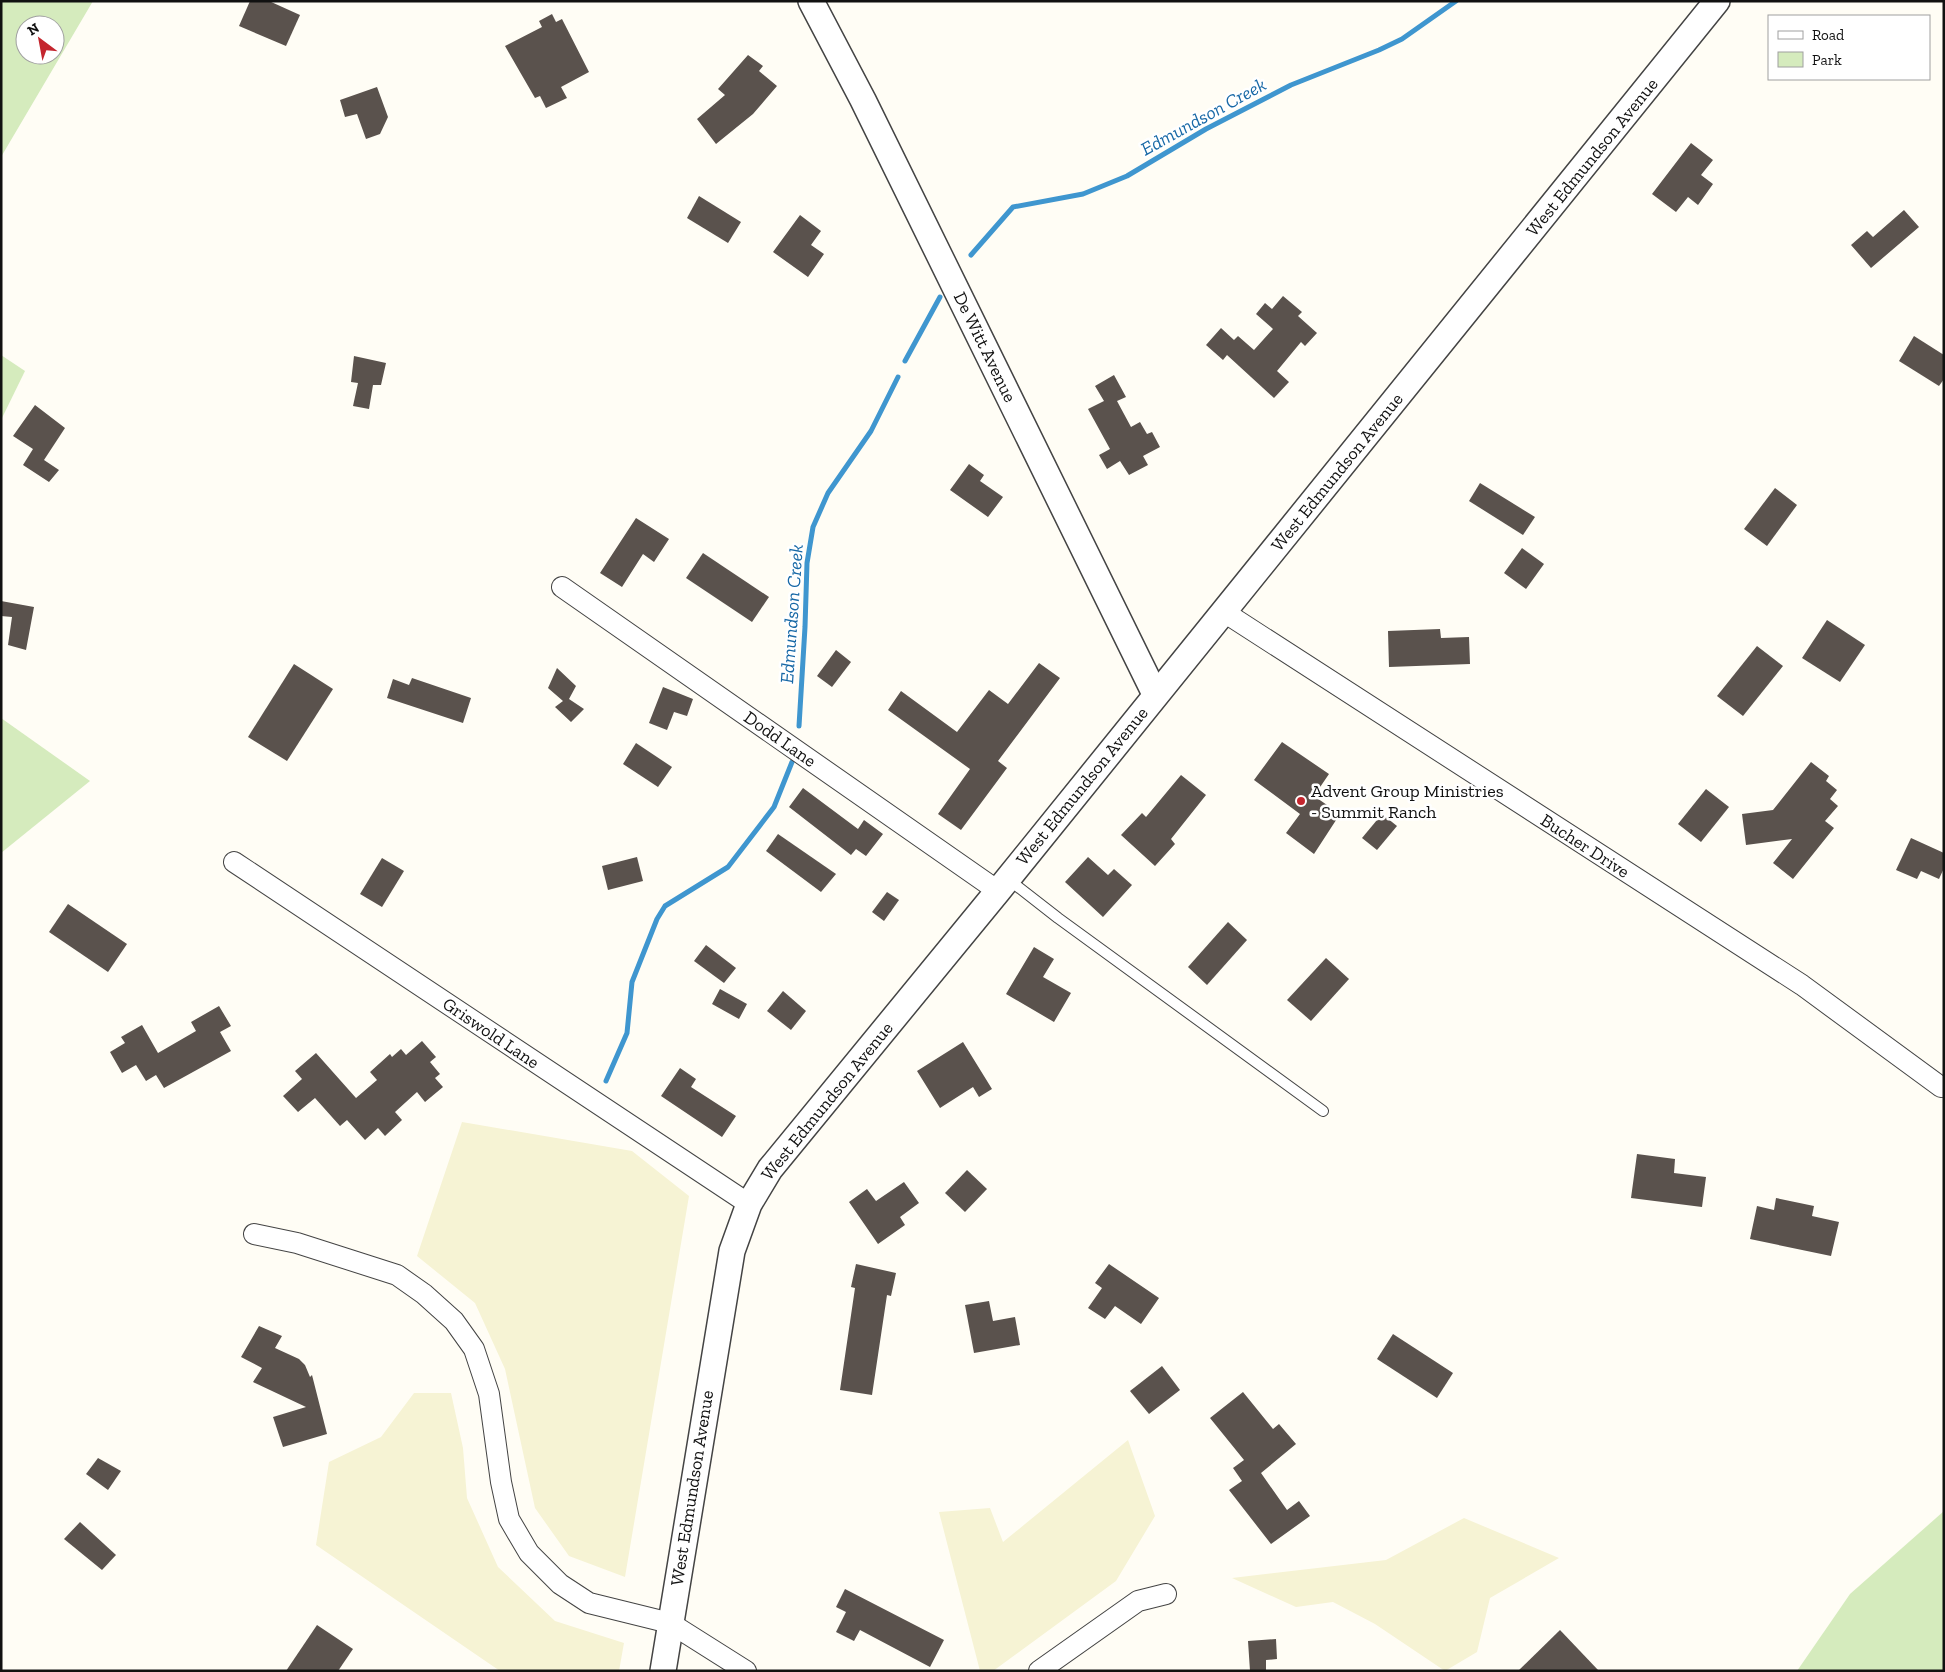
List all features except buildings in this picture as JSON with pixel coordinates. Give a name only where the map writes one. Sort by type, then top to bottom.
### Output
[{"type":"street","name":"De Witt Avenue","points":[[812,1],[863,100],[1156,694]]},
{"type":"street","name":"West Edmundson Avenue","points":[[662,1671],[722,1300],[732,1251],[748,1204],[770,1169],[1718,1]]},
{"type":"street","name":"Dodd Lane","points":[[562,587],[1003,884]]},
{"type":"street","name":"Bucher Drive","points":[[1224,612],[1802,985],[1941,1087]]},
{"type":"street","name":"Griswold Lane","points":[[234,862],[748,1204]]},
{"type":"street","points":[[254,1234],[296,1243],[397,1275],[424,1294],[454,1321],[474,1349],[486,1385],[501,1482],[510,1518],[529,1553],[560,1584],[589,1603],[670,1623],[746,1671]]},
{"type":"street","points":[[1040,1671],[1138,1601],[1166,1594]]},
{"type":"lane","points":[[1003,884],[1058,918],[1323,1111]]},
{"type":"shaded area","points":[[462,1122],[632,1151],[689,1196],[625,1577],[569,1556],[535,1508],[505,1369],[475,1303],[417,1256]]},
{"type":"shaded area","points":[[414,1393],[451,1393],[463,1448],[467,1498],[498,1567],[555,1621],[624,1643],[619,1671],[500,1671],[316,1545],[329,1462],[381,1437]]},
{"type":"shaded area","points":[[1128,1440],[1155,1516],[1116,1581],[993,1671],[980,1671],[939,1512],[990,1508],[1003,1542]]},
{"type":"shaded area","points":[[1464,1518],[1559,1558],[1490,1598],[1477,1652],[1445,1671],[1375,1624],[1333,1602],[1296,1607],[1232,1578],[1386,1560]]},
{"type":"green space","points":[[1,1],[93,1],[65,48],[65,15],[15,15],[15,65],[55,65],[1,157]]},
{"type":"green space","points":[[1,355],[25,371],[1,420]]},
{"type":"green space","points":[[1,718],[90,781],[1,853]]},
{"type":"green space","points":[[1944,1511],[1944,1671],[1797,1671],[1850,1594]]},
{"type":"waterway","name":"Edmundson Creek","points":[[971,255],[1013,207],[1083,194],[1127,176],[1206,129],[1291,85],[1402,39],[1456,1]]},
{"type":"waterway","name":"Edmundson Creek","points":[[905,361],[940,297]]},
{"type":"waterway","name":"Edmundson Creek","points":[[799,726],[807,563],[813,527],[828,493],[871,431],[898,377]]},
{"type":"waterway","name":"Edmundson Creek","points":[[606,1081],[627,1033],[632,982],[657,919],[665,906],[728,867],[774,807],[792,762]]},
{"type":"place","name":"Advent Group Ministries - Summit Ranch","points":[[1301,801]]}]
